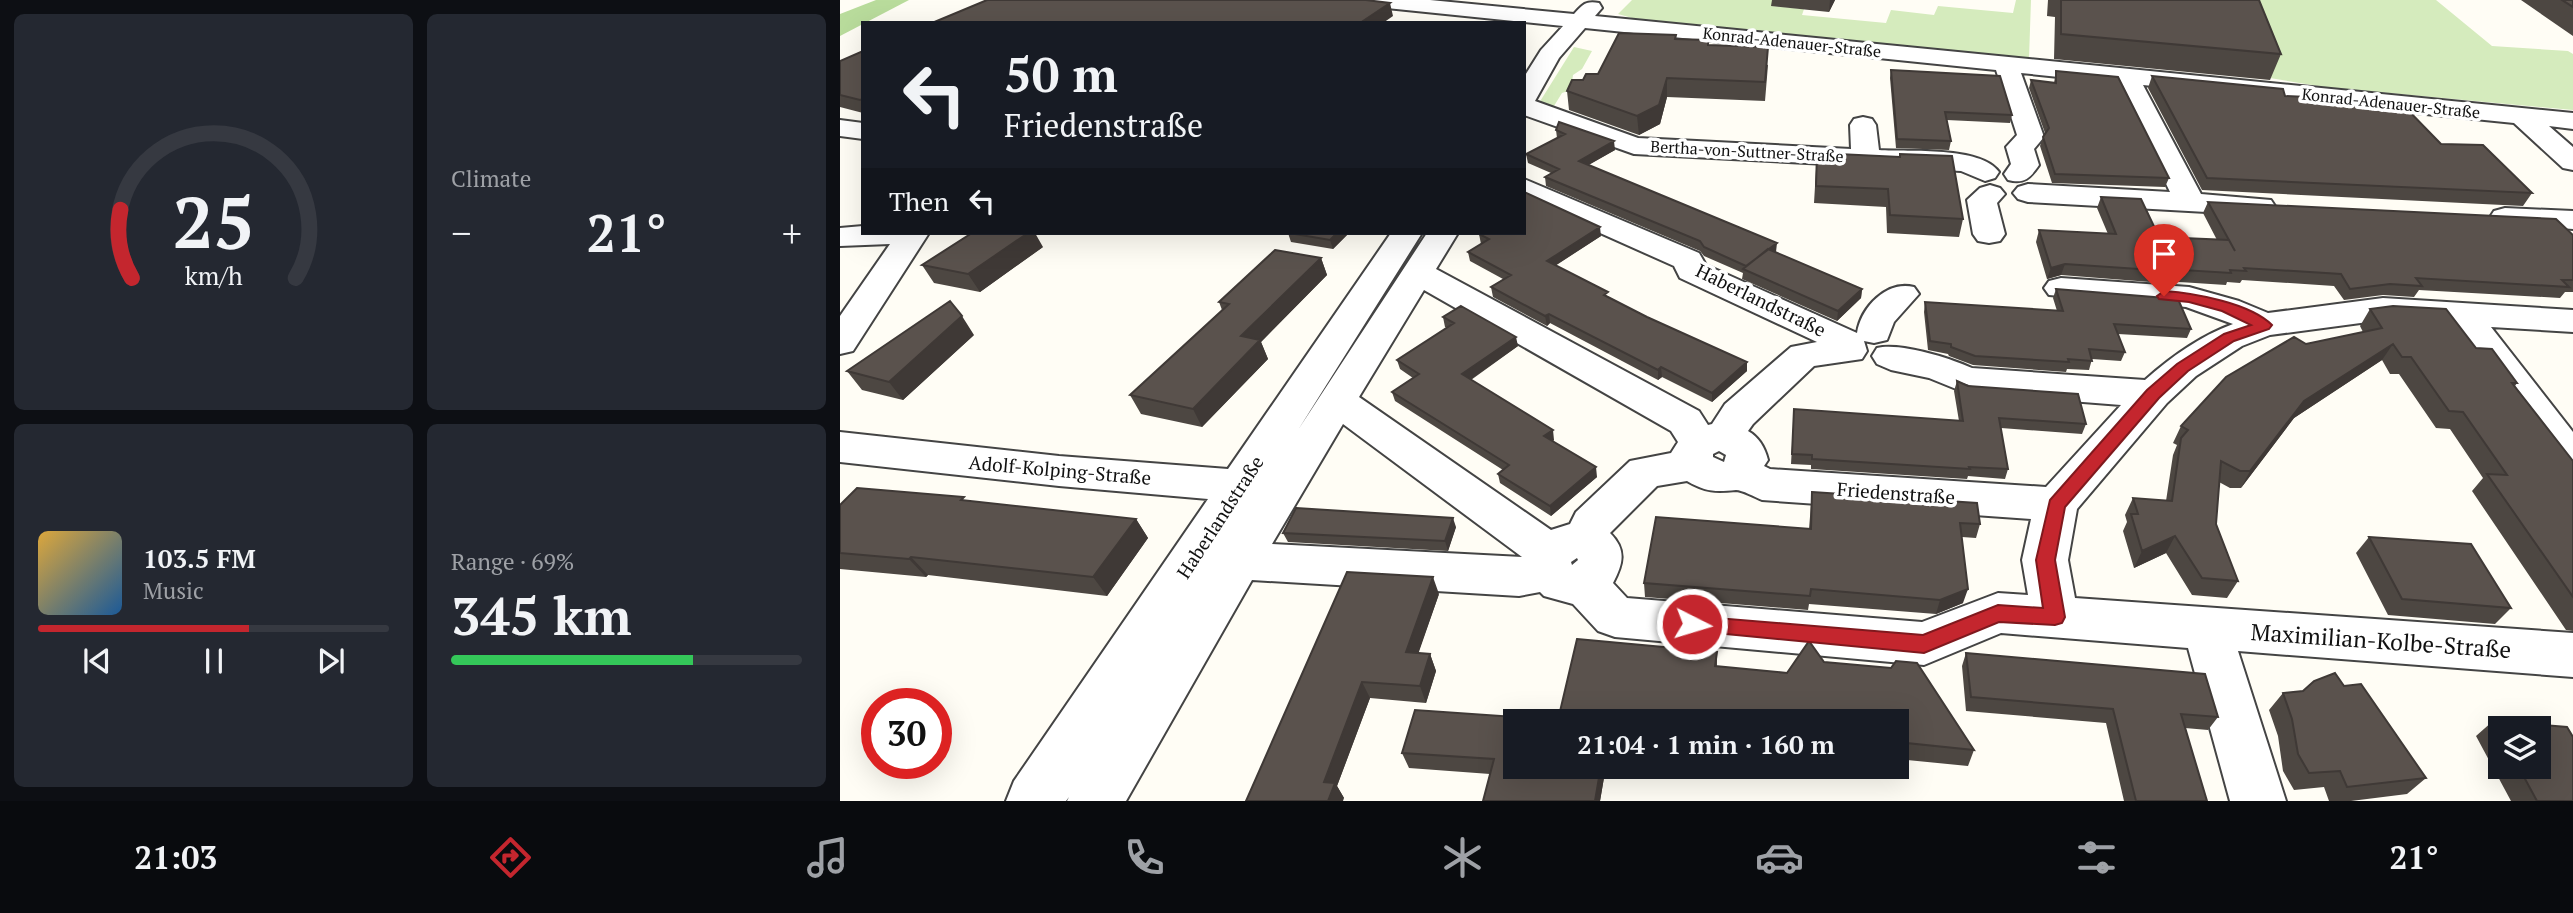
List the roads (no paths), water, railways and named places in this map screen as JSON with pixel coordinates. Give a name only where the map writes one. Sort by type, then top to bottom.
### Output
[{"type":"street","name":"Konrad-Adenauer-Straße","points":[[1367,0],[1571,13],[2006,64],[2573,121]]},
{"type":"street","points":[[1526,53],[1571,13],[1601,0]]},
{"type":"street","points":[[1526,95],[1571,13]]},
{"type":"street","points":[[2006,64],[2031,137],[2020,147],[2025,165],[2023,184]]},
{"type":"street","points":[[2126,76],[2190,202]]},
{"type":"street","name":"Bertha-von-Suttner-Straße","points":[[1526,107],[1538,109],[1634,146],[1967,163],[1987,183],[2007,197],[2023,184],[2190,202],[2286,207]]},
{"type":"street","points":[[2522,116],[2573,162]]},
{"type":"street","name":"Bertha-von-Suttner-Straße","points":[[1863,125],[1866,157]]},
{"type":"street","points":[[840,128],[861,131]]},
{"type":"street","points":[[1987,183],[1982,200],[1989,234]]},
{"type":"street","name":"Haberlandstraße","points":[[1526,189],[1688,260],[1692,271],[1865,345]]},
{"type":"street","points":[[2477,216],[2573,220]]},
{"type":"street","points":[[840,237],[876,235]]},
{"type":"street","points":[[840,343],[912,235]]},
{"type":"street","name":"Haberlandstraße","points":[[1095,801],[1240,561],[1261,488],[1405,235]]},
{"type":"street","name":"Haberlandstraße","points":[[1034,801],[1261,488],[1338,401],[1441,235]]},
{"type":"street","points":[[1418,274],[1685,421],[1714,454]]},
{"type":"street","points":[[2061,288],[2189,297],[2227,307],[2264,325]]},
{"type":"street","points":[[1865,345],[1877,319],[1902,294]]},
{"type":"street","points":[[2055,617],[2045,560],[2056,504],[2153,394],[2183,367],[2229,338],[2264,325],[2383,309],[2573,321]]},
{"type":"street","points":[[2465,316],[2573,461]]},
{"type":"street","points":[[1240,561],[1519,577],[1566,562],[1592,524],[1645,472],[1714,454],[1739,414],[1804,355],[1865,345],[1904,362],[1937,367],[1966,380],[2153,394]]},
{"type":"street","points":[[1338,401],[1566,562]]},
{"type":"street","name":"Adolf-Kolping-Straße","points":[[840,447],[1059,471],[1261,488]]},
{"type":"street","name":"Friedenstraße","points":[[1714,454],[1762,484],[2056,504]]},
{"type":"street","name":"Maximilian-Kolbe-Straße","points":[[1566,562],[1615,617],[1924,644],[1998,613],[2207,629],[2567,663]]},
{"type":"street","points":[[2207,629],[2258,801]]}]
